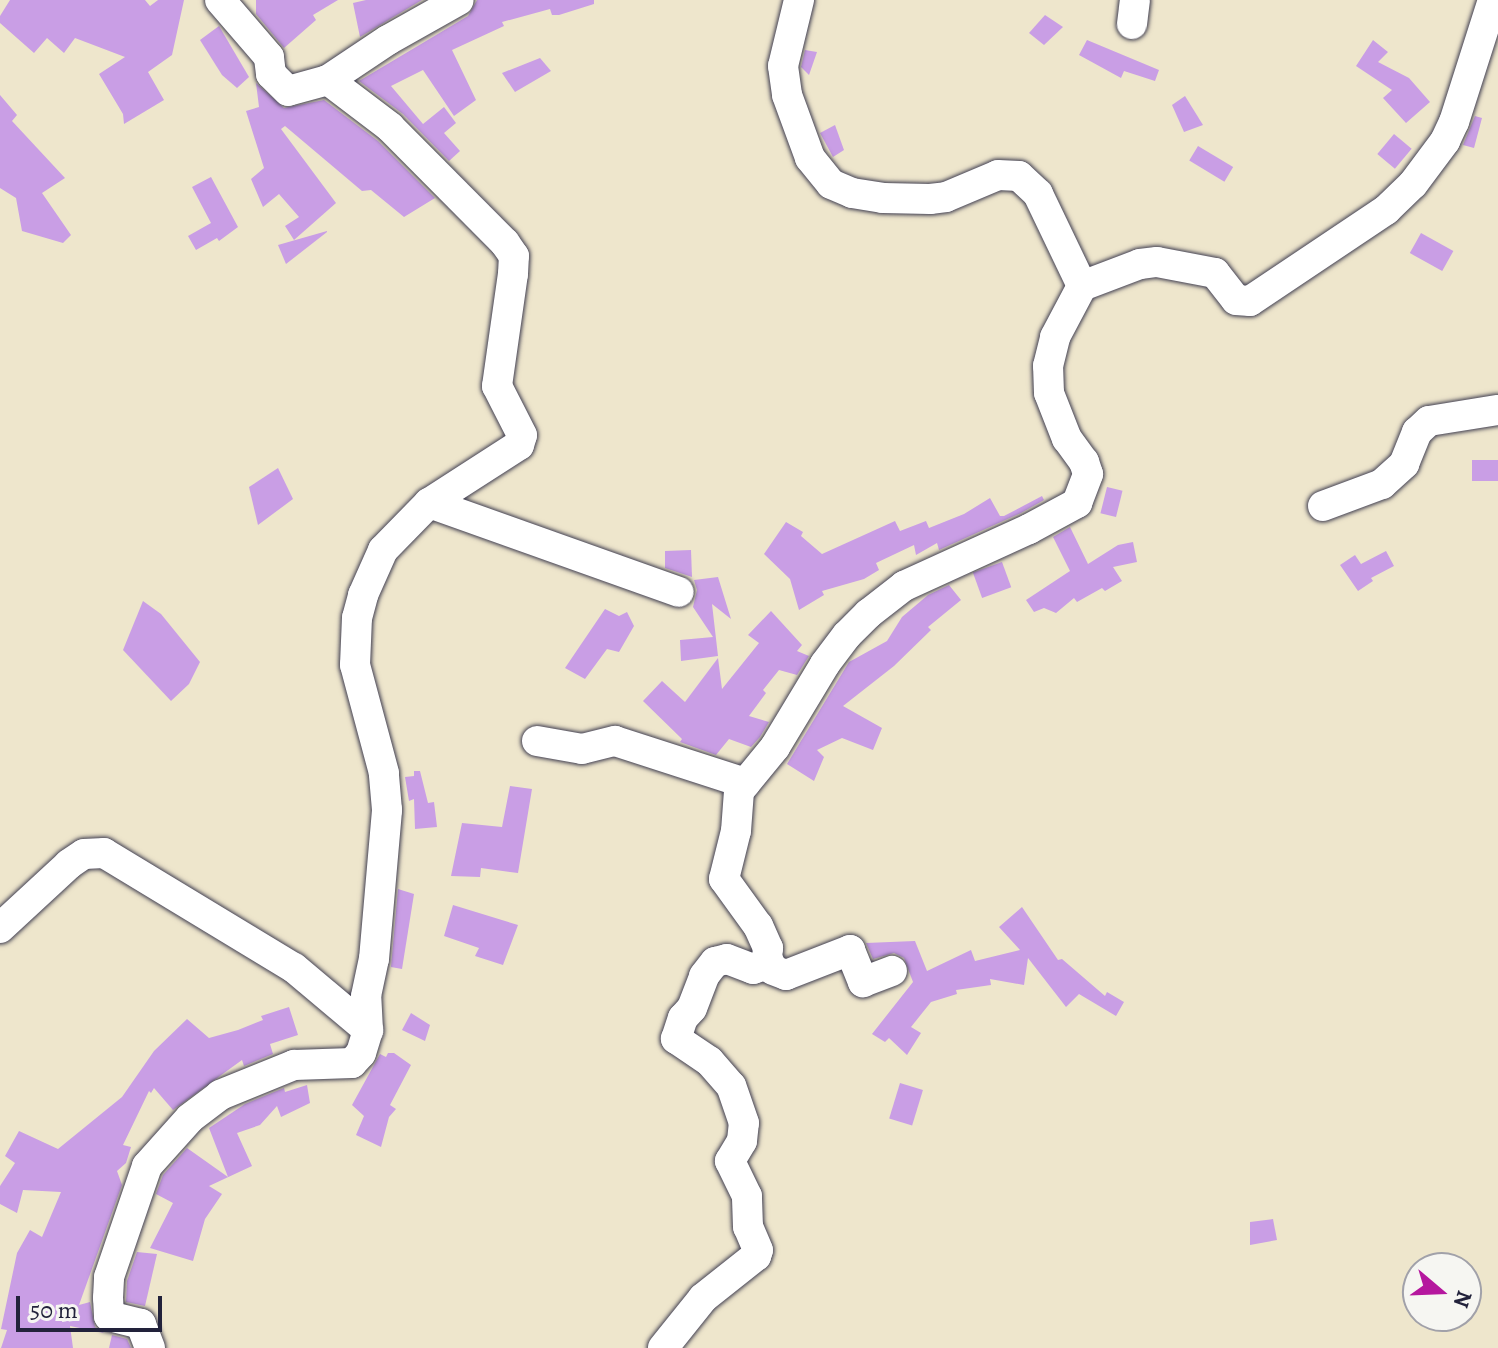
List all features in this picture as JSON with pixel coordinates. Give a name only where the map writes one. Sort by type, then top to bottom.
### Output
[{"type":"street","points":[[220,0],[269,57],[271,74],[288,91],[328,80],[388,40],[459,0]]},
{"type":"street","points":[[799,0],[783,66],[787,95],[810,158],[831,184],[852,193],[883,198],[930,199],[946,197],[998,175],[1019,176],[1038,194],[1082,286]]},
{"type":"street","points":[[663,1348],[703,1298],[756,1256],[758,1250],[748,1227],[747,1196],[730,1161],[742,1141],[744,1123],[731,1086],[709,1061],[677,1042],[676,1036],[715,962],[727,959],[753,969],[762,966],[767,958],[768,948],[758,926],[724,879],[736,831],[739,791],[775,747],[825,664],[868,614],[904,586],[1029,529],[1077,503],[1087,485],[1088,474],[1084,462],[1067,439],[1049,393],[1048,366],[1055,337],[1082,286],[1140,264],[1157,262],[1215,273],[1236,300],[1250,301],[1386,210],[1413,184],[1445,141],[1493,0]]},
{"type":"street","points":[[150,1348],[141,1324],[109,1316],[108,1298],[109,1277],[147,1166],[190,1118],[220,1095],[294,1065],[352,1063],[361,1053],[368,1030],[366,996],[374,959],[387,810],[384,773],[355,665],[357,618],[363,595],[383,550],[429,503],[519,445],[522,435],[514,412],[499,392],[496,379],[514,256],[505,243],[390,127],[328,80]]},
{"type":"street","points":[[1323,506],[1382,484],[1404,464],[1417,432],[1429,421],[1443,416],[1498,410]]},
{"type":"street","points":[[429,503],[679,592]]},
{"type":"street","points":[[537,741],[582,749],[615,741],[745,783]]},
{"type":"street","points":[[0,928],[69,864],[84,854],[104,853],[294,968],[368,1030]]},
{"type":"street","points":[[767,958],[773,970],[786,975],[850,950],[863,982],[892,971]]},
{"type":"building","points":[[10,0],[145,0],[150,6],[158,0],[184,0],[172,55],[148,72],[164,100],[124,124],[123,114],[99,74],[125,57],[75,38],[64,53],[47,38],[34,53],[0,23],[0,16]]},
{"type":"building","points":[[256,0],[338,0],[313,15],[316,20],[284,48],[256,14]]},
{"type":"building","points":[[366,0],[422,0],[360,37],[353,3]]},
{"type":"building","points":[[477,0],[594,0],[594,4],[559,15],[552,15],[550,9],[502,22],[504,26],[452,50],[476,100],[454,116],[423,70],[391,86],[423,124],[444,107],[456,123],[444,133],[460,151],[449,161],[403,114],[359,81],[468,16]]},
{"type":"building","points":[[1045,15],[1063,27],[1044,45],[1029,33]]},
{"type":"building","points":[[219,26],[249,77],[237,88],[222,75],[200,40]]},
{"type":"building","points":[[1087,40],[1159,70],[1155,81],[1124,71],[1121,78],[1079,55]]},
{"type":"building","points":[[1373,40],[1388,52],[1378,62],[1409,78],[1430,102],[1406,123],[1383,98],[1392,90],[1356,66]]},
{"type":"building","points":[[805,50],[817,52],[809,75],[801,67]]},
{"type":"building","points":[[540,58],[551,71],[515,92],[502,73]]},
{"type":"building","points":[[256,83],[284,108],[324,100],[378,141],[435,198],[404,217],[371,190],[362,191],[285,126],[281,129],[336,203],[294,240],[285,226],[299,217],[279,194],[263,207],[251,179],[264,168],[246,111],[259,107]]},
{"type":"building","points":[[0,95],[17,115],[12,121],[65,178],[42,193],[71,235],[63,243],[22,231],[16,198],[0,188]]},
{"type":"building","points":[[1185,96],[1203,125],[1184,132],[1172,105]]},
{"type":"building","points":[[1475,116],[1482,118],[1474,148],[1463,145]]},
{"type":"building","points":[[835,125],[844,150],[833,157],[820,133]]},
{"type":"building","points":[[1394,134],[1412,149],[1395,169],[1377,154]]},
{"type":"building","points":[[1198,146],[1233,167],[1224,182],[1189,161]]},
{"type":"building","points":[[211,177],[238,227],[219,241],[217,238],[196,250],[188,236],[211,223],[192,187]]},
{"type":"building","points":[[327,232],[286,264],[278,245]]},
{"type":"building","points":[[1421,233],[1453,251],[1442,271],[1410,253]]},
{"type":"building","points":[[1472,460],[1498,460],[1498,481],[1472,481]]},
{"type":"building","points":[[278,468],[293,499],[258,525],[249,487]]},
{"type":"building","points":[[1107,487],[1123,491],[1116,517],[1100,513]]},
{"type":"building","points":[[1042,496],[1044,500],[1021,513],[939,550],[937,543],[916,555],[914,545],[876,563],[879,570],[864,579],[822,591],[824,595],[799,610],[790,579],[764,554],[786,522],[803,532],[801,536],[822,554],[895,521],[900,531],[926,521],[929,528],[964,514],[990,498],[1000,516],[1004,516]]},
{"type":"building","points":[[1070,527],[1088,564],[1118,545],[1133,542],[1137,562],[1113,567],[1122,581],[1105,591],[1102,588],[1077,602],[1074,598],[1056,613],[1044,608],[1034,612],[1026,600],[1070,571],[1053,537]]},
{"type":"building","points":[[691,550],[692,577],[665,568],[665,551]]},
{"type":"building","points":[[1386,551],[1394,566],[1371,578],[1373,581],[1358,591],[1340,565],[1355,555],[1361,564]]},
{"type":"building","points":[[1002,562],[1011,587],[982,598],[973,573]]},
{"type":"building","points":[[718,577],[731,619],[712,604],[718,656],[681,661],[680,640],[713,637],[693,607],[697,590],[694,580]]},
{"type":"building","points":[[949,585],[961,600],[928,627],[931,630],[894,666],[843,706],[882,728],[873,750],[842,738],[817,750],[824,757],[814,781],[787,764],[849,662],[887,641],[902,617],[928,595]]},
{"type":"building","points":[[143,601],[161,614],[200,662],[189,684],[171,701],[123,650]]},
{"type":"building","points":[[605,609],[619,616],[627,612],[634,626],[619,652],[607,649],[585,679],[565,668]]},
{"type":"building","points":[[771,611],[802,645],[797,651],[809,656],[797,675],[779,670],[763,690],[766,693],[749,716],[769,722],[760,737],[751,747],[729,739],[716,755],[680,742],[682,739],[643,701],[662,681],[685,702],[718,658],[722,689],[759,643],[748,635]]},
{"type":"building","points":[[414,771],[420,771],[428,803],[434,802],[437,827],[415,829],[414,799],[409,801],[405,777],[414,776]]},
{"type":"building","points":[[510,786],[532,789],[518,873],[481,868],[480,877],[451,876],[462,823],[502,827]]},
{"type":"building","points":[[398,889],[414,894],[402,969],[391,967]]},
{"type":"building","points":[[453,905],[518,925],[503,965],[475,956],[479,948],[444,936]]},
{"type":"building","points":[[1022,907],[1058,960],[1062,959],[1105,996],[1107,992],[1124,1002],[1116,1016],[1079,994],[1066,1007],[1028,958],[1024,985],[990,979],[991,985],[956,990],[957,994],[931,1002],[911,1027],[921,1033],[907,1055],[889,1038],[885,1042],[872,1034],[913,982],[904,958],[894,953],[873,959],[866,943],[915,941],[927,971],[971,950],[975,961],[1020,950],[999,927]]},
{"type":"building","points":[[289,1007],[298,1035],[270,1044],[273,1054],[244,1066],[242,1060],[173,1110],[154,1088],[151,1093],[149,1091],[123,1145],[131,1147],[126,1163],[117,1171],[122,1185],[79,1305],[90,1302],[95,1327],[104,1333],[70,1326],[73,1348],[1,1348],[7,1330],[1,1329],[17,1253],[30,1230],[42,1237],[61,1192],[23,1190],[17,1213],[0,1204],[0,1186],[15,1163],[5,1156],[19,1131],[58,1149],[122,1097],[154,1051],[187,1019],[209,1038],[238,1030],[263,1020],[261,1016]]},
{"type":"building","points":[[411,1013],[430,1025],[425,1041],[402,1030]]},
{"type":"building","points":[[388,1053],[394,1053],[411,1065],[390,1105],[396,1109],[389,1117],[381,1147],[356,1135],[364,1116],[352,1105],[380,1054],[386,1057]]},
{"type":"building","points":[[900,1083],[923,1090],[912,1125],[889,1118]]},
{"type":"building","points":[[307,1085],[310,1103],[281,1117],[277,1106],[260,1125],[237,1133],[252,1166],[209,1186],[222,1194],[205,1219],[193,1261],[150,1248],[173,1203],[156,1194],[163,1175],[187,1148],[228,1177],[209,1128],[245,1104],[284,1088],[285,1092]]},
{"type":"building","points":[[1273,1219],[1277,1240],[1250,1245],[1250,1222]]},
{"type":"building","points":[[137,1252],[157,1254],[145,1306],[126,1302],[127,1281]]},
{"type":"building","points":[[112,1335],[127,1339],[131,1348],[109,1348]]}]
